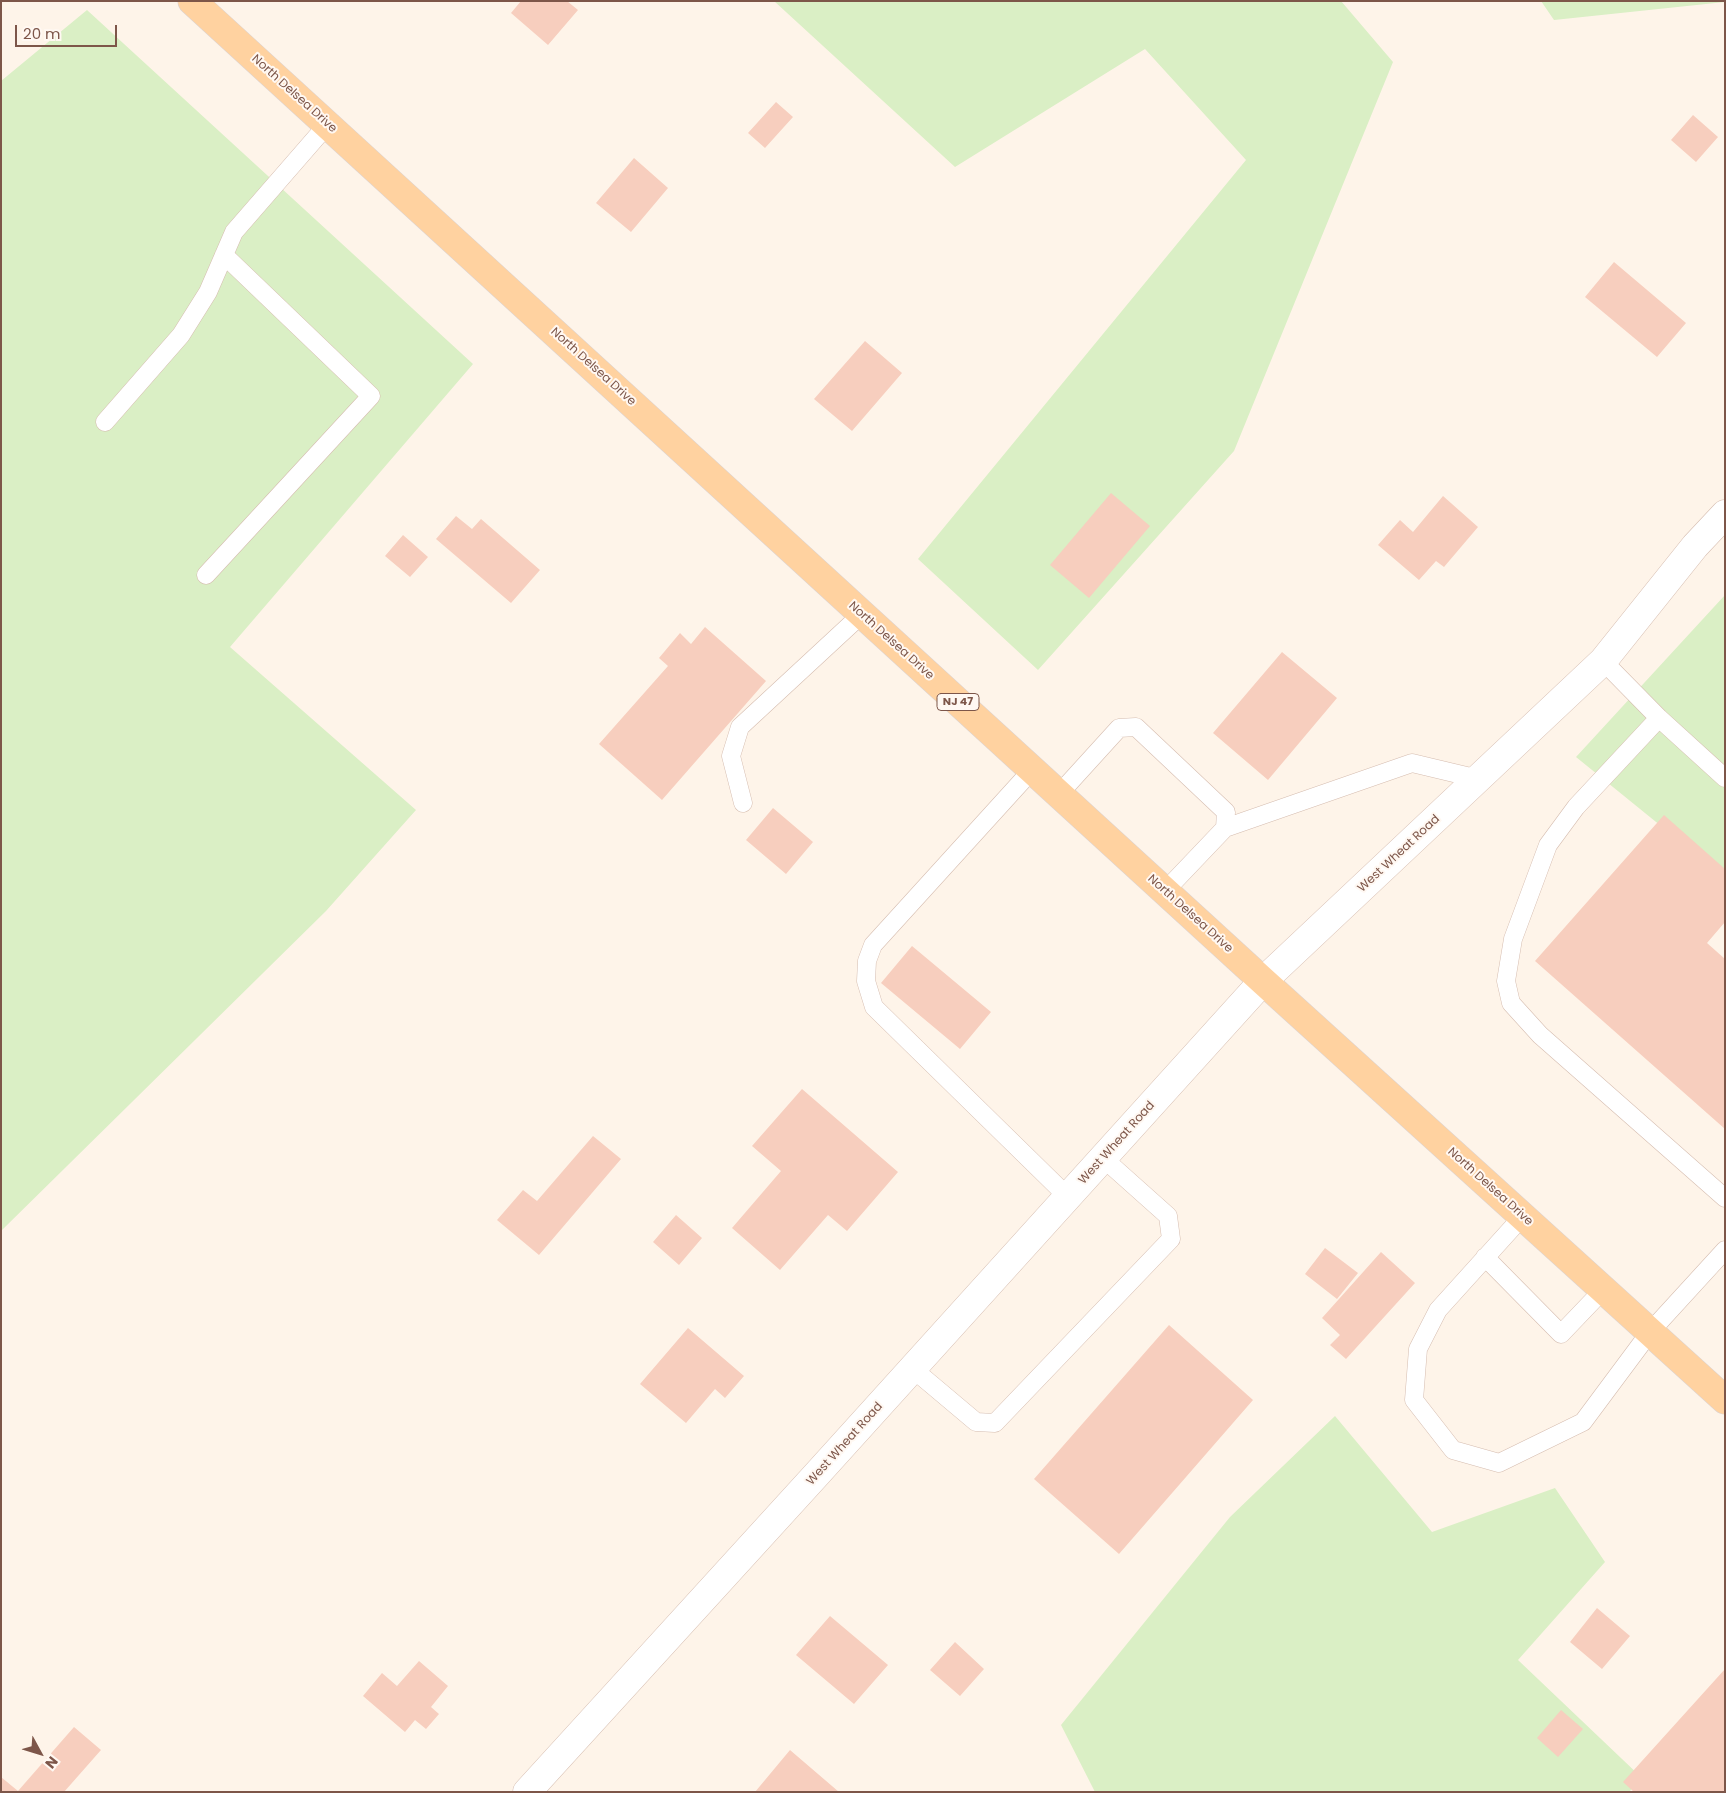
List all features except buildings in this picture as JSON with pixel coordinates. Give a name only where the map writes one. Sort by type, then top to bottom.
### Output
[{"type":"main road","name":"North Delsea Drive","points":[[192,1],[1165,892],[1725,1400]]},
{"type":"street","name":"West Wheat Road","points":[[527,1792],[1264,981],[1603,661],[1695,546],[1725,514]]},
{"type":"lane","points":[[105,422],[181,335],[208,292],[234,232],[327,125]]},
{"type":"lane","points":[[206,575],[371,396],[224,255]]},
{"type":"lane","points":[[743,803],[731,756],[740,727],[862,614]]},
{"type":"lane","points":[[1603,661],[1659,718],[1725,778]]},
{"type":"lane","points":[[1659,718],[1576,807],[1548,845],[1513,939],[1506,981],[1511,1003],[1540,1035],[1725,1198]]},
{"type":"lane","points":[[1059,794],[1119,728],[1136,727],[1226,812],[1225,828]]},
{"type":"lane","points":[[1165,892],[1225,828],[1412,763],[1479,779]]},
{"type":"lane","points":[[1032,770],[873,945],[867,961],[866,981],[874,1007],[1068,1197]]},
{"type":"lane","points":[[913,1369],[976,1422],[996,1423],[1171,1239],[1168,1216],[1104,1158]]},
{"type":"lane","points":[[1522,1216],[1438,1310],[1418,1349],[1414,1400],[1453,1450],[1499,1463],[1583,1422],[1650,1332],[1725,1250]]},
{"type":"lane","points":[[1485,1257],[1561,1334],[1603,1290]]},
{"type":"green space","points":[[774,1],[1341,1],[1393,62],[1234,451],[1038,670],[918,559],[1246,160],[1145,49],[955,167]]},
{"type":"green space","points":[[1541,1],[1725,1],[1725,2],[1554,20]]},
{"type":"green space","points":[[87,10],[473,364],[230,647],[416,810],[326,911],[1,1231],[1,81]]},
{"type":"green space","points":[[1725,595],[1725,878],[1576,757]]},
{"type":"green space","points":[[1335,1416],[1432,1532],[1555,1488],[1605,1562],[1518,1660],[1642,1778],[1629,1792],[1095,1792],[1061,1725],[1230,1517]]}]
